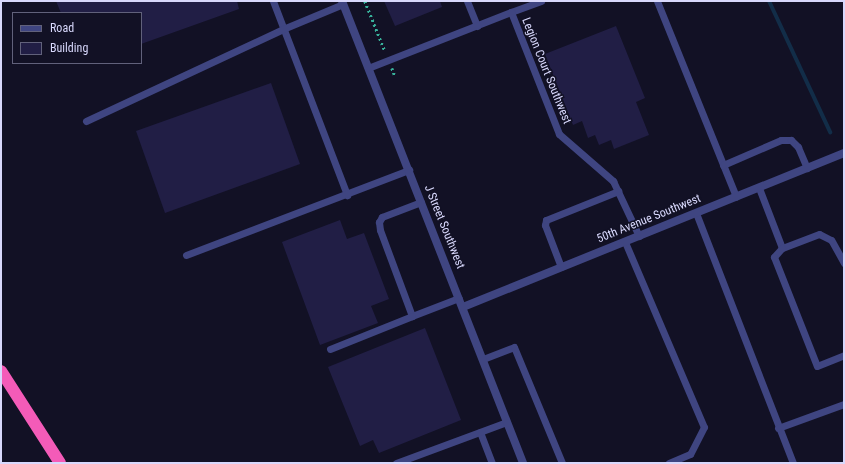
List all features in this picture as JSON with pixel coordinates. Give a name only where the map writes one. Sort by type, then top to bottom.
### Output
[{"type":"highway","points":[[1,370],[60,463]]},
{"type":"street","name":"J Street Southwest","points":[[342,2],[523,463]]},
{"type":"street","name":"50th Avenue Southwest","points":[[463,307],[844,154]]},
{"type":"lane","points":[[273,1],[347,195]]},
{"type":"lane","points":[[467,1],[477,26]]},
{"type":"lane","points":[[511,12],[541,1]]},
{"type":"lane","points":[[657,1],[736,197]]},
{"type":"lane","points":[[86,121],[342,2]]},
{"type":"lane","name":"Legion Court Southwest","points":[[368,68],[511,12],[559,134],[613,181],[639,236]]},
{"type":"lane","points":[[723,165],[781,140],[791,140],[798,147],[807,168]]},
{"type":"lane","points":[[186,255],[347,195],[409,170]]},
{"type":"lane","points":[[759,188],[782,248]]},
{"type":"lane","points":[[562,267],[545,225],[546,220],[618,191]]},
{"type":"lane","points":[[412,316],[380,230],[379,222],[382,217],[421,202]]},
{"type":"lane","points":[[696,213],[792,463]]},
{"type":"lane","points":[[844,263],[831,240],[819,234],[782,248],[774,257],[817,366],[844,355]]},
{"type":"lane","points":[[625,242],[704,427],[690,454],[668,463]]},
{"type":"lane","points":[[330,349],[459,298]]},
{"type":"lane","points":[[483,359],[514,347],[562,463]]},
{"type":"lane","points":[[778,428],[844,404]]},
{"type":"lane","points":[[396,463],[507,422]]},
{"type":"lane","points":[[480,432],[492,463]]},
{"type":"path","points":[[365,1],[395,76]]},
{"type":"building","points":[[56,1],[237,1],[239,9],[142,44],[142,12],[61,12]]},
{"type":"building","points":[[384,1],[440,1],[442,7],[395,26]]},
{"type":"building","points":[[616,26],[645,98],[636,102],[649,135],[614,149],[611,140],[599,145],[595,135],[588,138],[582,121],[573,125],[545,54]]},
{"type":"building","points":[[271,83],[300,164],[165,213],[136,131]]},
{"type":"building","points":[[340,220],[347,239],[364,233],[389,299],[371,306],[378,323],[320,345],[282,242]]},
{"type":"building","points":[[425,328],[461,420],[379,453],[373,440],[360,446],[328,367]]},
{"type":"waterway","points":[[769,1],[830,132]]}]
